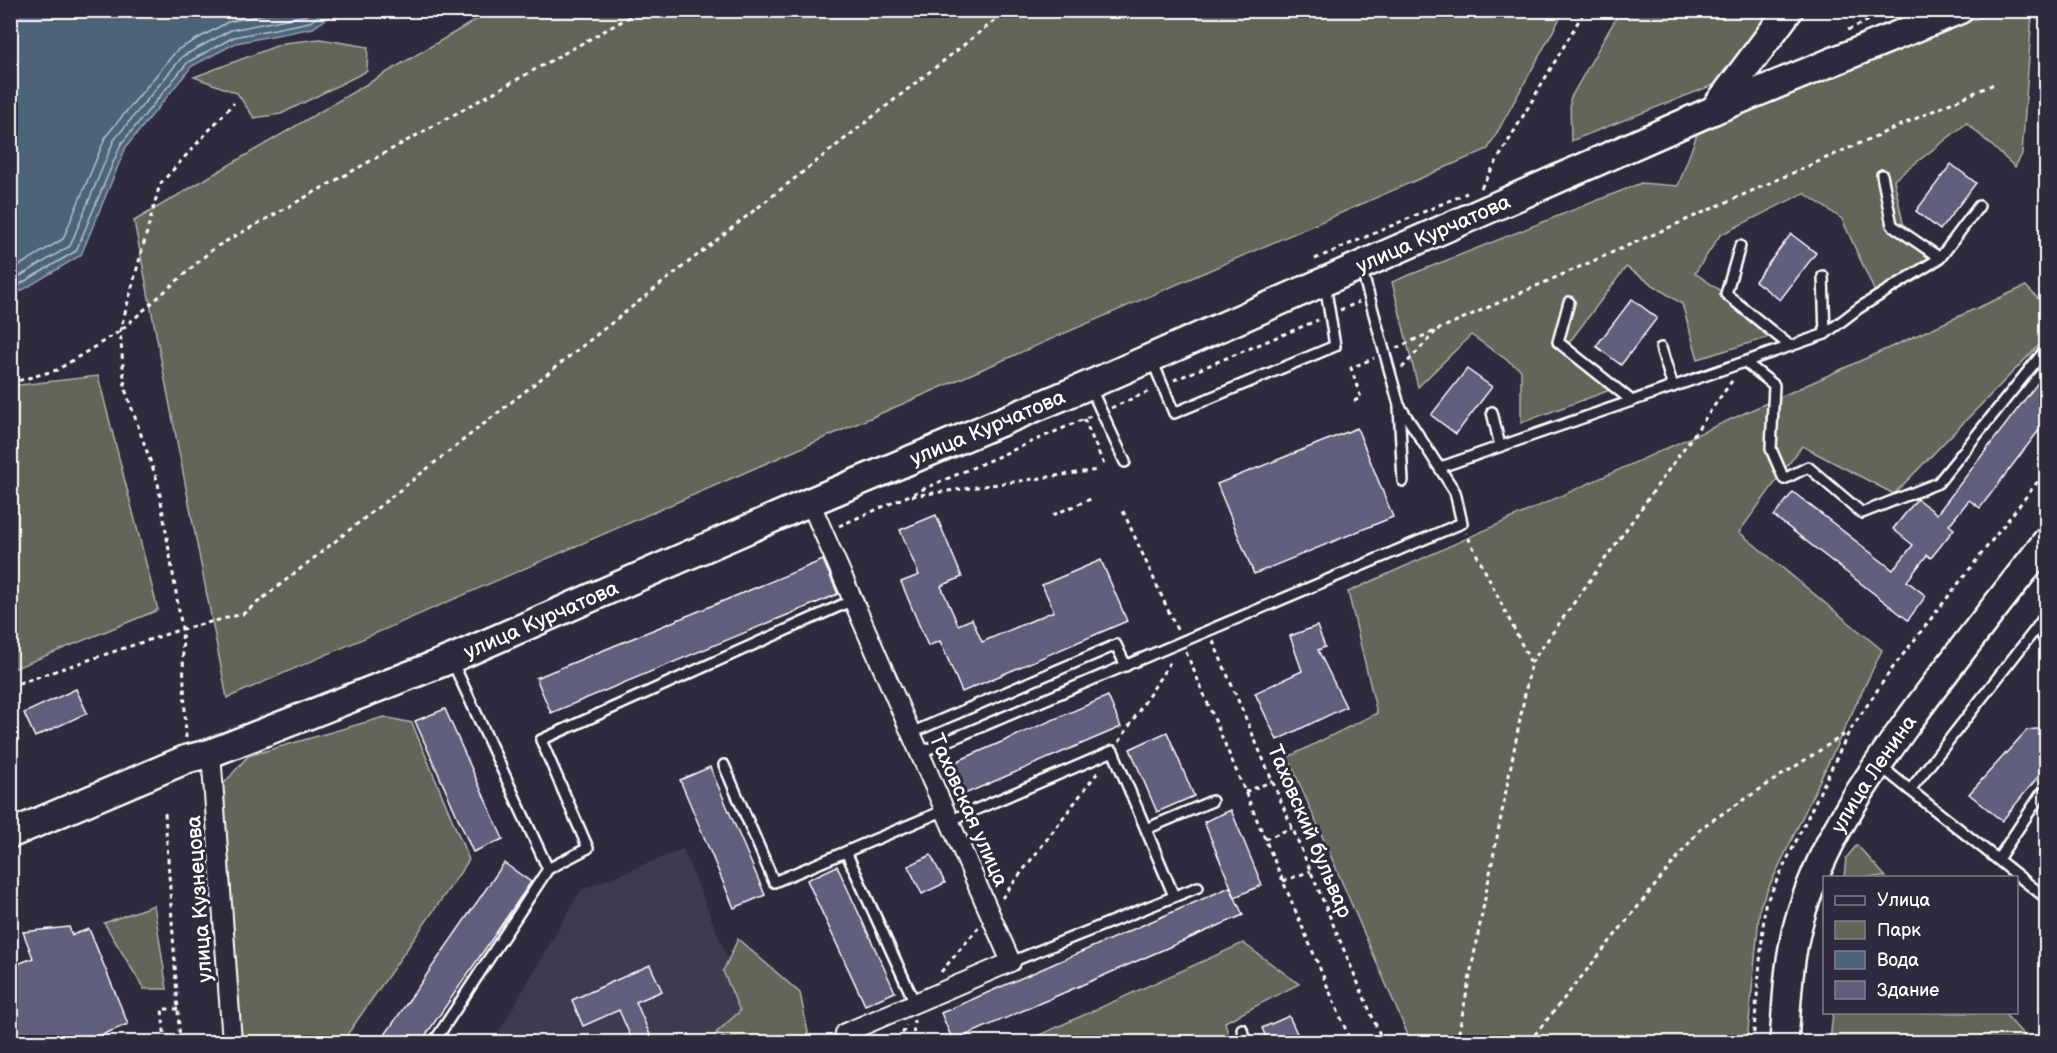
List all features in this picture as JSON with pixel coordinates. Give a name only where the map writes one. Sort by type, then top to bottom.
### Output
[{"type":"main road","points":[[1714,110],[1789,10]]},
{"type":"main road","name":"улица Курчатова","points":[[10,834],[199,756],[451,659],[810,502],[1089,385],[1714,110],[1959,10]]},
{"type":"main road","name":"улица Ленина","points":[[1784,1042],[1789,974],[1798,922],[1811,883],[1831,837],[1877,764],[1941,676],[2046,542]]},
{"type":"street","name":"Таховская улица","points":[[810,502],[1011,962]]},
{"type":"street","name":"улица Кузнецова","points":[[199,756],[232,1042]]},
{"type":"street","points":[[849,1042],[845,1033],[1011,962]]},
{"type":"lane","points":[[1882,175],[1892,225],[1940,258]]},
{"type":"lane","points":[[1441,467],[1825,334],[1859,309],[1940,258],[1979,206]]},
{"type":"lane","points":[[1740,246],[1726,294],[1790,346]]},
{"type":"lane","points":[[1360,266],[1399,405],[1403,481]]},
{"type":"lane","points":[[1823,276],[1825,334]]},
{"type":"lane","points":[[1151,357],[1174,413],[1335,345],[1324,282]]},
{"type":"lane","points":[[1569,302],[1558,342],[1632,401]]},
{"type":"lane","points":[[1661,348],[1672,387]]},
{"type":"lane","points":[[1745,362],[1774,385],[1771,449],[1784,479],[1808,467],[1862,513],[1938,483],[2046,349]]},
{"type":"lane","points":[[1089,385],[1125,462]]},
{"type":"lane","points":[[919,753],[1462,523],[1455,492],[1399,405]]},
{"type":"lane","points":[[1492,412],[1500,447]]},
{"type":"lane","points":[[434,1042],[548,868],[588,848],[541,740],[853,600]]},
{"type":"lane","points":[[1910,790],[2046,614]]},
{"type":"lane","points":[[2038,626],[2046,644]]},
{"type":"lane","points":[[911,733],[1116,645],[1126,666]]},
{"type":"lane","points":[[451,659],[548,868]]},
{"type":"lane","points":[[724,765],[774,882],[846,852],[1113,751],[1174,896]]},
{"type":"lane","points":[[1877,764],[2046,898]]},
{"type":"lane","points":[[1998,859],[2042,793],[2046,792]]},
{"type":"lane","points":[[1146,829],[1212,801]]},
{"type":"lane","points":[[846,852],[915,1003]]},
{"type":"lane","points":[[1011,962],[1198,887]]},
{"type":"lane","points":[[1242,1029],[1245,1042]]},
{"type":"path","points":[[10,383],[57,370],[120,331],[214,248],[642,10]]},
{"type":"path","points":[[10,686],[182,630],[243,614],[1008,10]]},
{"type":"path","points":[[1480,188],[1585,10]]},
{"type":"path","points":[[1354,401],[1361,398],[1351,368],[1994,84]]},
{"type":"path","points":[[199,756],[182,630],[158,483],[125,389],[120,331],[160,184],[234,104]]},
{"type":"path","points":[[1392,378],[1438,330]]},
{"type":"path","points":[[1457,1042],[1531,663],[1745,362]]},
{"type":"path","points":[[1084,419],[1106,467]]},
{"type":"path","points":[[908,496],[1098,470]]},
{"type":"path","points":[[1053,516],[1092,498]]},
{"type":"path","points":[[1123,511],[1182,642],[1351,1042]]},
{"type":"path","points":[[1462,523],[1531,663]]},
{"type":"path","name":"Таховский бульвар","points":[[1209,631],[1383,1042]]},
{"type":"path","points":[[938,976],[990,914],[1113,751],[1182,642]]},
{"type":"path","points":[[1529,1042],[1702,827],[1849,732]]},
{"type":"path","points":[[1245,792],[1273,781]]},
{"type":"path","points":[[165,813],[180,1042]]},
{"type":"path","points":[[1265,839],[1292,828]]},
{"type":"path","points":[[1283,881],[1311,871]]},
{"type":"path","points":[[913,1042],[915,1003]]},
{"type":"path","points":[[165,1042],[162,1009],[178,1009]]},
{"type":"shaded area","points":[[683,849],[762,1042],[493,1042],[581,890]]},
{"type":"green space","points":[[491,11],[1564,11],[1488,149],[227,698],[134,221]]},
{"type":"green space","points":[[1620,11],[1772,11],[1716,84],[1571,141],[1570,99]]},
{"type":"green space","points":[[1996,11],[2040,11],[2032,14],[2022,154],[2015,167],[1967,123],[1894,180],[1903,223],[1940,265],[1875,292],[1842,219],[1804,193],[1720,235],[1695,273],[1782,333],[1698,359],[1682,304],[1626,267],[1568,344],[1613,389],[1521,423],[1521,370],[1471,335],[1418,387],[1392,282],[1641,183],[1678,186],[1699,129]]},
{"type":"green space","points":[[320,39],[368,47],[367,71],[281,114],[254,118],[237,93],[194,77],[284,43]]},
{"type":"green space","points":[[2026,286],[2046,307],[2046,338],[1894,494],[1802,446],[1739,532],[1882,650],[1760,906],[1747,1042],[1411,1042],[1288,757],[1377,713],[1348,592]]},
{"type":"green space","points":[[98,376],[158,610],[11,670],[11,386]]},
{"type":"green space","points":[[384,717],[412,723],[469,860],[342,1042],[225,1042],[212,797],[248,756]]},
{"type":"green space","points":[[1857,845],[1885,876],[1844,876],[1846,858]]},
{"type":"green space","points":[[154,905],[167,989],[144,989],[104,923]]},
{"type":"green space","points":[[738,939],[800,993],[810,1042],[730,1042],[716,1033],[740,1011],[723,971]]},
{"type":"green space","points":[[1243,943],[1299,984],[1225,1022],[1230,1042],[1024,1042]]},
{"type":"green space","points":[[1833,1014],[2005,1014],[2030,1042],[1830,1042]]},
{"type":"water","points":[[10,11],[338,11],[313,28],[236,43],[192,66],[126,147],[81,255],[11,297]]},
{"type":"building","points":[[1951,164],[1976,183],[1940,230],[1916,211]]},
{"type":"building","points":[[1791,234],[1816,253],[1780,300],[1755,281]]},
{"type":"building","points":[[1632,299],[1657,318],[1621,365],[1596,346]]},
{"type":"building","points":[[1467,369],[1492,387],[1456,434],[1431,415]]},
{"type":"building","points":[[2046,372],[2046,421],[1980,508],[1969,500],[1949,525],[1954,529],[1931,558],[1927,555],[1907,581],[1926,596],[1908,620],[1774,516],[1793,492],[1893,570],[1913,545],[1893,529],[1917,499],[1937,514]]},
{"type":"building","points":[[1357,428],[1393,517],[1254,574],[1217,484]]},
{"type":"building","points":[[936,515],[962,577],[941,586],[958,625],[972,619],[982,642],[1054,611],[1042,585],[1101,560],[1127,621],[962,692],[940,641],[928,646],[901,582],[919,575],[900,530]]},
{"type":"building","points":[[823,560],[838,594],[551,713],[536,678]]},
{"type":"building","points":[[1317,626],[1325,647],[1318,650],[1346,707],[1277,740],[1255,693],[1302,671],[1290,636]]},
{"type":"building","points":[[76,689],[87,713],[35,737],[24,713]]},
{"type":"building","points":[[1108,696],[1121,727],[960,796],[946,766]]},
{"type":"building","points":[[445,709],[503,839],[473,852],[415,721]]},
{"type":"building","points":[[2046,728],[2046,767],[2002,821],[1969,794],[2027,730]]},
{"type":"building","points":[[1167,732],[1194,796],[1157,812],[1130,749]]},
{"type":"building","points":[[710,767],[765,895],[734,908],[680,780]]},
{"type":"building","points":[[1231,810],[1262,885],[1235,897],[1204,822]]},
{"type":"building","points":[[931,855],[945,883],[922,894],[908,866]]},
{"type":"building","points":[[504,863],[531,882],[421,1042],[380,1042]]},
{"type":"building","points":[[837,866],[895,992],[865,1005],[807,880]]},
{"type":"building","points":[[1230,887],[1243,915],[953,1041],[941,1013]]},
{"type":"building","points":[[69,927],[72,935],[89,929],[128,1024],[84,1042],[10,1042],[10,967],[33,958],[23,932]]},
{"type":"building","points":[[650,965],[662,991],[636,1002],[653,1042],[633,1042],[619,1010],[583,1026],[572,1000]]},
{"type":"building","points":[[1289,1016],[1301,1042],[1268,1042],[1262,1028]]}]
